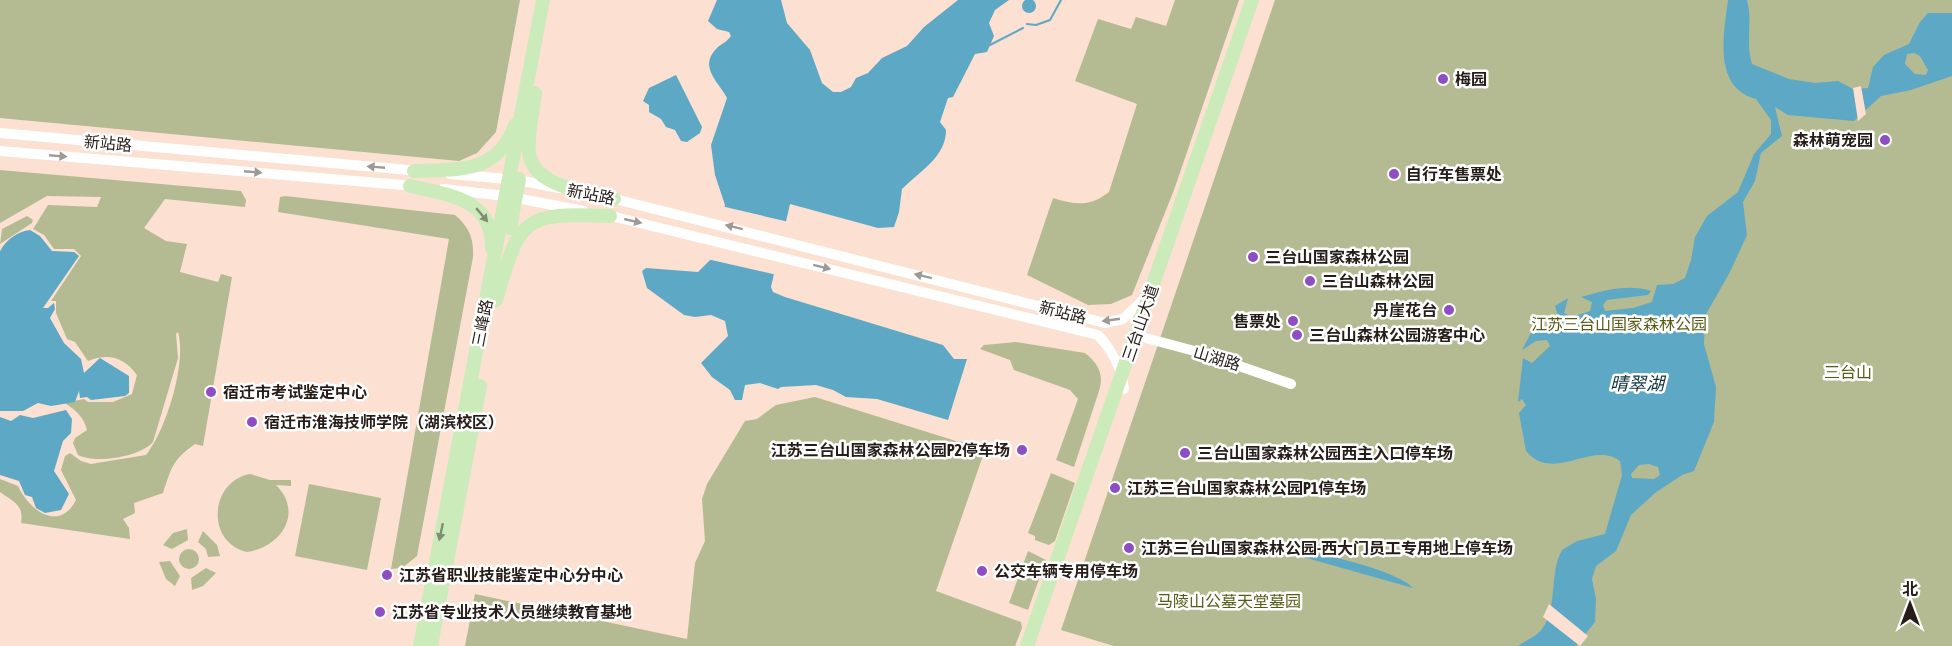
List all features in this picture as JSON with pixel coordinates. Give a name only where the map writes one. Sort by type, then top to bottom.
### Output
[{"type":"main road","name":"三峰路","points":[[531,92],[543,0]]},
{"type":"main road","name":"三峰路","points":[[420,646],[531,92],[552,0]]},
{"type":"main road","name":"三台山大道","points":[[1027,646],[1153,291],[1252,0]]},
{"type":"main road","name":"三台山大道","points":[[1033,646],[1142,337],[1153,291],[1180,230],[1257,0]]},
{"type":"main road","points":[[414,171],[466,169],[497,155],[513,131],[531,92]]},
{"type":"main road","points":[[531,92],[529,154],[538,173],[551,182],[614,199]]},
{"type":"main road","points":[[410,186],[459,198],[481,212],[489,224],[492,236],[491,300]]},
{"type":"main road","points":[[491,300],[515,241],[535,220],[564,214],[610,216]]},
{"type":"main road","name":"三峰路","points":[[431,646],[491,300]]},
{"type":"street","name":"新站路","points":[[0,133],[514,180],[614,199],[1105,323],[1123,319],[1153,291]]},
{"type":"street","name":"新站路","points":[[0,151],[410,186],[511,197],[610,216],[1098,335],[1112,351],[1122,374],[1124,389]]},
{"type":"street","name":"山湖路","points":[[1142,337],[1203,353],[1291,384]]},
{"type":"green space","points":[[0,0],[520,0],[496,132],[477,153],[459,161],[0,118]]},
{"type":"green space","points":[[1175,0],[1239,0],[1174,190],[1132,295],[1111,304],[1088,305],[1027,275],[1053,198],[1082,203],[1095,200],[1109,192],[1137,104],[1075,81],[1098,19],[1131,29],[1136,17],[1166,26]]},
{"type":"green space","name":"江苏三台山国家森林公园","points":[[1275,0],[1952,0],[1952,646],[1114,646],[1061,630]]},
{"type":"green space","points":[[0,170],[241,191],[246,200],[245,207],[165,199],[144,228],[166,241],[187,244],[180,272],[218,282],[221,274],[232,277],[203,446],[195,444],[177,460],[163,493],[134,503],[135,513],[123,519],[129,528],[130,539],[21,523],[19,508],[14,501],[0,492],[0,479],[18,486],[29,503],[37,510],[53,516],[61,515],[69,510],[76,500],[61,470],[65,456],[70,453],[81,461],[91,464],[146,455],[161,430],[173,396],[180,361],[178,332],[176,334],[178,358],[153,442],[138,452],[117,458],[95,459],[78,455],[73,443],[75,438],[87,430],[86,425],[76,411],[65,403],[84,399],[88,402],[113,402],[132,394],[137,375],[127,364],[115,358],[102,357],[88,361],[75,342],[67,339],[56,313],[56,301],[51,301],[81,256],[74,249],[54,249],[44,235],[33,229],[48,205],[97,207],[101,197],[47,196],[0,223]]},
{"type":"green space","points":[[280,197],[455,215],[464,224],[473,244],[473,257],[417,556],[402,568],[391,569],[449,239],[278,212]]},
{"type":"green space","points":[[27,216],[33,220],[32,223],[0,244],[2,229]]},
{"type":"green space","points":[[1016,342],[1085,353],[1094,361],[1099,370],[1101,380],[1099,391],[1074,467],[1056,460],[1078,399],[1070,390],[1014,370],[1010,360],[980,349],[984,345]]},
{"type":"green space","points":[[815,397],[956,441],[975,444],[988,441],[936,591],[1021,622],[1022,628],[1015,646],[465,646],[475,594],[687,639],[695,563],[705,541],[702,499],[707,484],[745,421],[757,419],[776,405]]},
{"type":"green space","points":[[1051,473],[1075,483],[1055,541],[1049,545],[1035,540],[1035,536],[1028,533]]},
{"type":"green space","points":[[250,474],[270,480],[291,480],[291,486],[276,485],[288,507],[285,527],[270,543],[247,552],[233,546],[224,537],[219,525],[218,512],[220,499],[227,488],[237,479]]},
{"type":"green space","points":[[309,484],[381,498],[367,570],[295,556]]},
{"type":"green space","points":[[187,529],[188,540],[172,549],[163,545],[173,533]]},
{"type":"green space","points":[[203,531],[217,545],[220,556],[208,557],[206,549],[198,542]]},
{"type":"green space","points":[[185,549],[193,549],[199,555],[199,563],[193,569],[185,569],[179,563],[179,555]]},
{"type":"green space","points":[[1028,551],[1046,560],[1028,610],[1009,603]]},
{"type":"green space","points":[[170,561],[180,576],[175,586],[166,579],[159,562]]},
{"type":"green space","points":[[206,568],[216,573],[203,586],[192,590],[191,578]]},
{"type":"water","points":[[1029,-1],[1034,1],[1036,6],[1034,11],[1029,13],[1024,11],[1022,6],[1024,1]]},
{"type":"water","points":[[717,0],[781,0],[787,23],[810,50],[822,83],[833,92],[841,92],[851,87],[856,78],[868,73],[882,58],[907,46],[924,27],[958,0],[1009,0],[995,10],[989,23],[994,36],[987,52],[975,54],[953,97],[948,98],[940,122],[946,130],[942,148],[931,163],[902,189],[899,212],[894,227],[878,228],[790,204],[771,287],[773,292],[785,297],[943,345],[954,359],[967,359],[948,420],[877,399],[846,397],[816,385],[778,389],[760,383],[745,385],[742,400],[735,400],[730,390],[712,377],[701,363],[728,336],[725,321],[711,315],[695,317],[684,315],[647,288],[642,271],[646,268],[698,272],[711,259],[725,205],[715,175],[711,145],[727,98],[709,68],[709,61],[717,48],[731,36],[729,32],[717,29],[708,21]]},
{"type":"water","name":"晴翠湖","points":[[1728,0],[1747,0],[1752,64],[1789,79],[1815,83],[1838,81],[1853,89],[1868,88],[1873,67],[1884,55],[1909,44],[1920,22],[1928,13],[1952,13],[1952,76],[1911,90],[1881,96],[1854,121],[1788,115],[1775,107],[1782,136],[1761,153],[1755,181],[1743,202],[1747,235],[1730,272],[1705,316],[1704,344],[1716,387],[1714,422],[1694,471],[1682,475],[1655,493],[1631,515],[1616,551],[1596,566],[1592,579],[1596,599],[1595,622],[1576,646],[1518,646],[1540,632],[1547,621],[1558,559],[1562,550],[1577,541],[1605,534],[1622,475],[1620,461],[1609,456],[1598,455],[1548,464],[1537,460],[1526,451],[1519,413],[1526,405],[1522,399],[1518,402],[1523,358],[1532,363],[1550,346],[1547,340],[1536,341],[1522,350],[1534,327],[1546,330],[1558,316],[1555,306],[1568,298],[1564,313],[1572,317],[1590,311],[1592,302],[1581,297],[1606,290],[1625,288],[1651,291],[1648,295],[1607,300],[1603,305],[1605,311],[1633,308],[1652,302],[1657,285],[1673,284],[1685,278],[1695,237],[1707,216],[1738,192],[1754,154],[1771,134],[1771,120],[1756,99],[1742,93],[1732,83],[1727,71],[1724,43]],"holes":[[[1914,53],[1920,56],[1928,70],[1926,75],[1915,74],[1905,64],[1907,54]],[[1649,464],[1658,467],[1660,475],[1654,479],[1632,478],[1631,474],[1639,465]]]},
{"type":"water","points":[[676,75],[702,127],[700,133],[687,142],[681,141],[675,130],[666,127],[661,119],[649,112],[649,105],[643,101],[649,88]]},
{"type":"water","points":[[30,230],[40,236],[52,251],[74,252],[79,256],[43,308],[48,308],[54,303],[55,309],[50,318],[64,343],[81,359],[84,373],[100,358],[129,376],[129,393],[125,396],[91,400],[87,397],[80,398],[79,391],[75,402],[51,406],[38,403],[23,411],[0,411],[0,251],[13,237]]},
{"type":"water","points":[[66,410],[72,419],[71,433],[63,441],[54,471],[69,494],[61,510],[45,513],[36,508],[32,497],[25,495],[19,481],[0,475],[0,417],[11,421],[20,415],[33,418]]},
{"type":"water","points":[[1305,552],[1379,570],[1406,582],[1413,588],[1296,555]]},
{"type":"pier","points":[[1861,86],[1866,114],[1858,121],[1853,88]]},
{"type":"pier","points":[[721,206],[789,222],[777,275],[707,259]]},
{"type":"pier","points":[[1549,604],[1588,636],[1580,646],[1543,617]]},
{"type":"waterway","points":[[1027,24],[1036,25],[1050,20],[1061,0]]},
{"type":"waterway","points":[[990,45],[1023,28]]},
{"type":"place","name":"梅园","points":[[1443,79]]},
{"type":"place","name":"森林萌宠园","points":[[1885,140]]},
{"type":"place","name":"自行车售票处","points":[[1394,174]]},
{"type":"place","name":"三台山国家森林公园","points":[[1253,257]]},
{"type":"place","name":"三台山森林公园","points":[[1310,281]]},
{"type":"place","name":"丹崖花台","points":[[1449,310]]},
{"type":"place","name":"售票处","points":[[1293,321]]},
{"type":"place","name":"三台山森林公园游客中心","points":[[1297,335]]},
{"type":"place","name":"宿迁市考试鉴定中心","points":[[211,392]]},
{"type":"place","name":"宿迁市淮海技师学院（湖滨校区）","points":[[252,422]]},
{"type":"place","name":"江苏三台山国家森林公园P2停车场","points":[[1022,450]]},
{"type":"place","name":"三台山国家森林公园西主入口停车场","points":[[1185,453]]},
{"type":"place","name":"江苏三台山国家森林公园P1停车场","points":[[1115,488]]},
{"type":"place","name":"江苏三台山国家森林公园-西大门员工专用地上停车场","points":[[1129,548]]},
{"type":"place","name":"公交车辆专用停车场","points":[[982,571]]},
{"type":"place","name":"江苏省职业技能鉴定中心分中心","points":[[387,575]]},
{"type":"place","name":"江苏省专业技术人员继续教育基地","points":[[380,612]]},
{"type":"park label","name":"三台山","points":[[1848,372]]},
{"type":"park label","name":"马陵山公墓天堂墓园","points":[[1229,601]]}]
